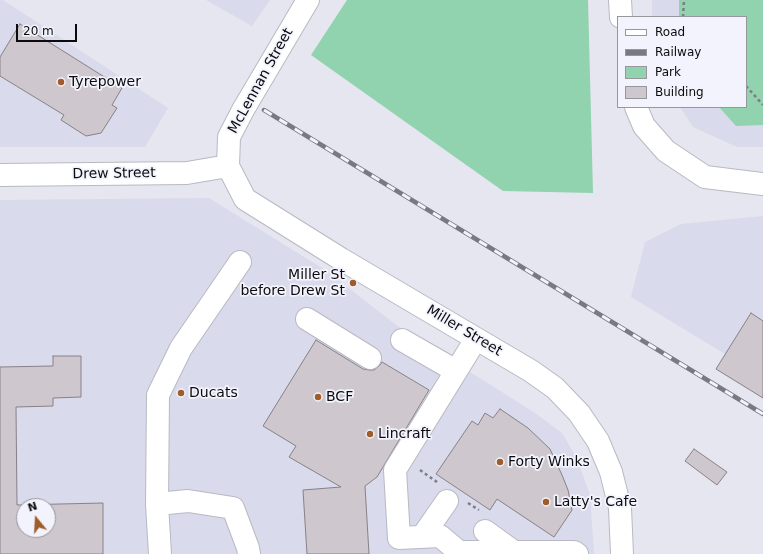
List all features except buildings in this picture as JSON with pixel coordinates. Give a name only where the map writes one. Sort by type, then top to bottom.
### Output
[{"type":"street","name":"McLennan Street","points":[[228,166],[229,137],[254,91],[308,0]]},
{"type":"street","points":[[620,0],[621,16]]},
{"type":"street","points":[[636,108],[644,126],[666,151],[705,177],[763,184]]},
{"type":"street","name":"Drew Street","points":[[0,175],[187,173],[228,166]]},
{"type":"street","name":"Miller Street","points":[[228,166],[245,199],[341,259],[531,371],[555,388],[579,413],[598,441],[611,472],[620,508],[622,554]]},
{"type":"street","points":[[160,554],[157,504],[158,395],[180,348],[240,262]]},
{"type":"street","points":[[307,319],[370,358]]},
{"type":"street","points":[[476,339],[395,470],[399,538],[440,536],[459,552],[574,552],[577,554]]},
{"type":"street","points":[[402,340],[456,371]]},
{"type":"street","points":[[157,504],[188,500],[233,508],[249,554]]},
{"type":"street","points":[[422,537],[447,501]]},
{"type":"street","points":[[485,531],[514,552]]},
{"type":"path","points":[[683,16],[684,0]]},
{"type":"path","points":[[747,87],[763,105]]},
{"type":"path","points":[[426,474],[432,479]]},
{"type":"shaded area","points":[[0,0],[3,0],[168,108],[145,147],[0,147]]},
{"type":"shaded area","points":[[206,0],[270,0],[252,26]]},
{"type":"shaded area","points":[[652,0],[763,0],[763,147],[737,147],[693,127],[681,108],[747,108],[747,16],[652,16]]},
{"type":"shaded area","points":[[209,198],[325,270],[399,327],[535,413],[562,433],[577,459],[590,495],[594,554],[0,554],[0,200]]},
{"type":"shaded area","points":[[763,216],[763,398],[716,369],[725,354],[631,297],[645,242],[681,224]]},
{"type":"green space","points":[[347,0],[588,0],[593,193],[503,191],[311,55]]},
{"type":"green space","points":[[679,0],[763,0],[763,125],[736,126],[720,108],[747,108],[747,16],[679,16]]},
{"type":"railway","points":[[264,110],[763,414]]},
{"type":"place","name":"Tyrepower","points":[[61,82]]},
{"type":"place","name":"Miller St before Drew St","points":[[353,283]]},
{"type":"place","name":"Ducats","points":[[181,393]]},
{"type":"place","name":"BCF","points":[[318,397]]},
{"type":"place","name":"Lincraft","points":[[370,434]]},
{"type":"place","name":"Forty Winks","points":[[500,462]]},
{"type":"place","name":"Latty's Cafe","points":[[546,502]]}]
